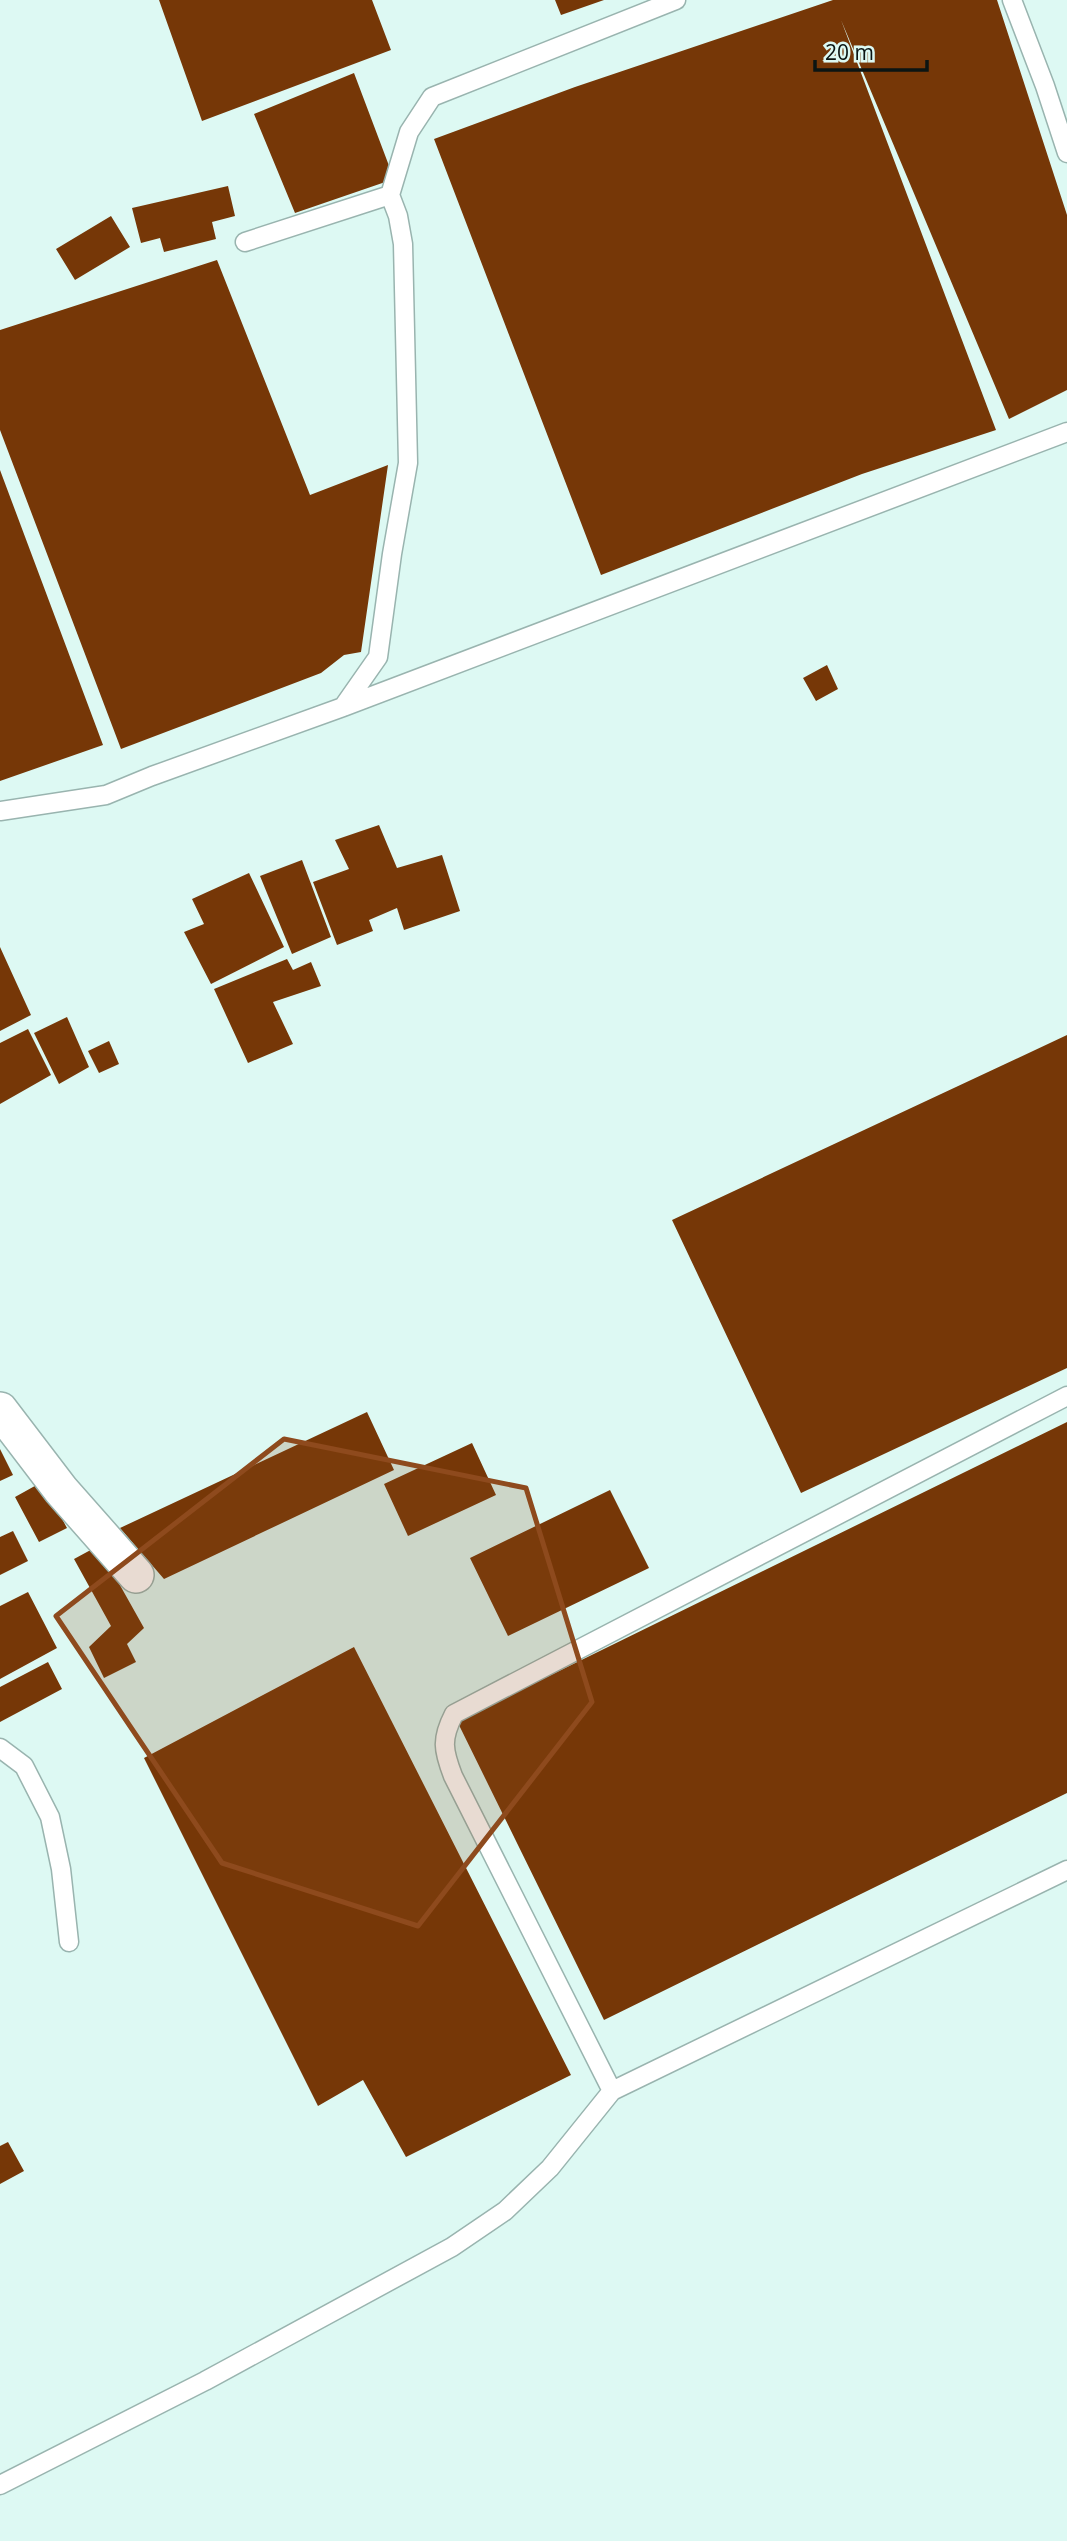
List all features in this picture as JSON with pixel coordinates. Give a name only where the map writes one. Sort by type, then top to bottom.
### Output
[{"type":"street","points":[[0,1410],[61,1490],[136,1575]]},
{"type":"lane","points":[[344,707],[377,657],[408,463],[403,244],[398,216],[390,195],[409,132],[432,97],[676,0]]},
{"type":"lane","points":[[1012,0],[1067,153]]},
{"type":"lane","points":[[245,242],[390,195]]},
{"type":"lane","points":[[0,811],[106,795],[1067,432]]},
{"type":"lane","points":[[612,2091],[453,1776],[444,1746],[444,1732],[453,1714],[1067,1395]]},
{"type":"lane","points":[[0,1748],[24,1766],[50,1817],[63,1881],[69,1942]]},
{"type":"lane","points":[[0,2484],[205,2381],[452,2247],[505,2211],[550,2168],[612,2091],[1067,1871]]},
{"type":"highlighted area","points":[[284,1439],[526,1488],[592,1702],[418,1926],[222,1863],[56,1616]]},
{"type":"building","points":[[159,0],[372,0],[391,50],[202,121]]},
{"type":"building","points":[[555,0],[604,0],[561,15]]},
{"type":"building","points":[[833,0],[997,0],[1067,215],[1067,390],[1009,419],[841,20],[996,430],[862,474],[601,575],[434,139],[575,87]]},
{"type":"building","points":[[354,73],[394,179],[295,213],[254,114]]},
{"type":"building","points":[[228,186],[235,216],[212,222],[216,239],[164,252],[160,238],[141,243],[132,208]]},
{"type":"building","points":[[111,216],[130,247],[75,280],[56,249]]},
{"type":"building","points":[[217,260],[310,495],[388,465],[361,652],[344,655],[321,673],[121,749],[0,430],[0,330]]},
{"type":"building","points":[[0,470],[103,745],[0,781]]},
{"type":"building","points":[[827,665],[838,689],[816,701],[803,678]]},
{"type":"building","points":[[379,825],[397,868],[442,855],[460,911],[404,930],[397,908],[369,920],[373,931],[337,945],[313,882],[349,869],[335,840]]},
{"type":"building","points":[[302,860],[331,937],[292,954],[260,876]]},
{"type":"building","points":[[249,873],[284,947],[211,984],[184,932],[204,924],[192,899]]},
{"type":"building","points":[[0,947],[31,1015],[0,1031]]},
{"type":"building","points":[[287,959],[293,970],[311,962],[321,986],[273,1002],[293,1044],[248,1063],[214,989]]},
{"type":"building","points":[[67,1017],[89,1067],[59,1084],[34,1033]]},
{"type":"building","points":[[28,1029],[51,1075],[0,1104],[0,1043]]},
{"type":"building","points":[[1067,1035],[1067,1368],[801,1493],[672,1220]]},
{"type":"building","points":[[109,1041],[119,1064],[99,1073],[88,1051]]},
{"type":"building","points":[[367,1412],[394,1470],[164,1579],[120,1528]]},
{"type":"building","points":[[1067,1422],[1067,1793],[604,2020],[457,1721]]},
{"type":"building","points":[[472,1443],[496,1495],[408,1536],[384,1484]]},
{"type":"building","points":[[0,1449],[13,1475],[0,1481]]},
{"type":"building","points":[[42,1482],[67,1528],[39,1542],[15,1497]]},
{"type":"building","points":[[610,1490],[649,1568],[508,1636],[470,1558]]},
{"type":"building","points":[[13,1531],[28,1561],[0,1575],[0,1537]]},
{"type":"building","points":[[98,1546],[144,1628],[127,1644],[136,1662],[104,1678],[89,1647],[111,1626],[74,1559]]},
{"type":"building","points":[[28,1592],[57,1648],[0,1679],[0,1606]]},
{"type":"building","points":[[354,1647],[571,2075],[406,2157],[363,2080],[318,2106],[144,1758]]},
{"type":"building","points":[[48,1662],[62,1689],[0,1722],[0,1687]]},
{"type":"building","points":[[8,2142],[24,2171],[0,2184],[0,2146]]}]
